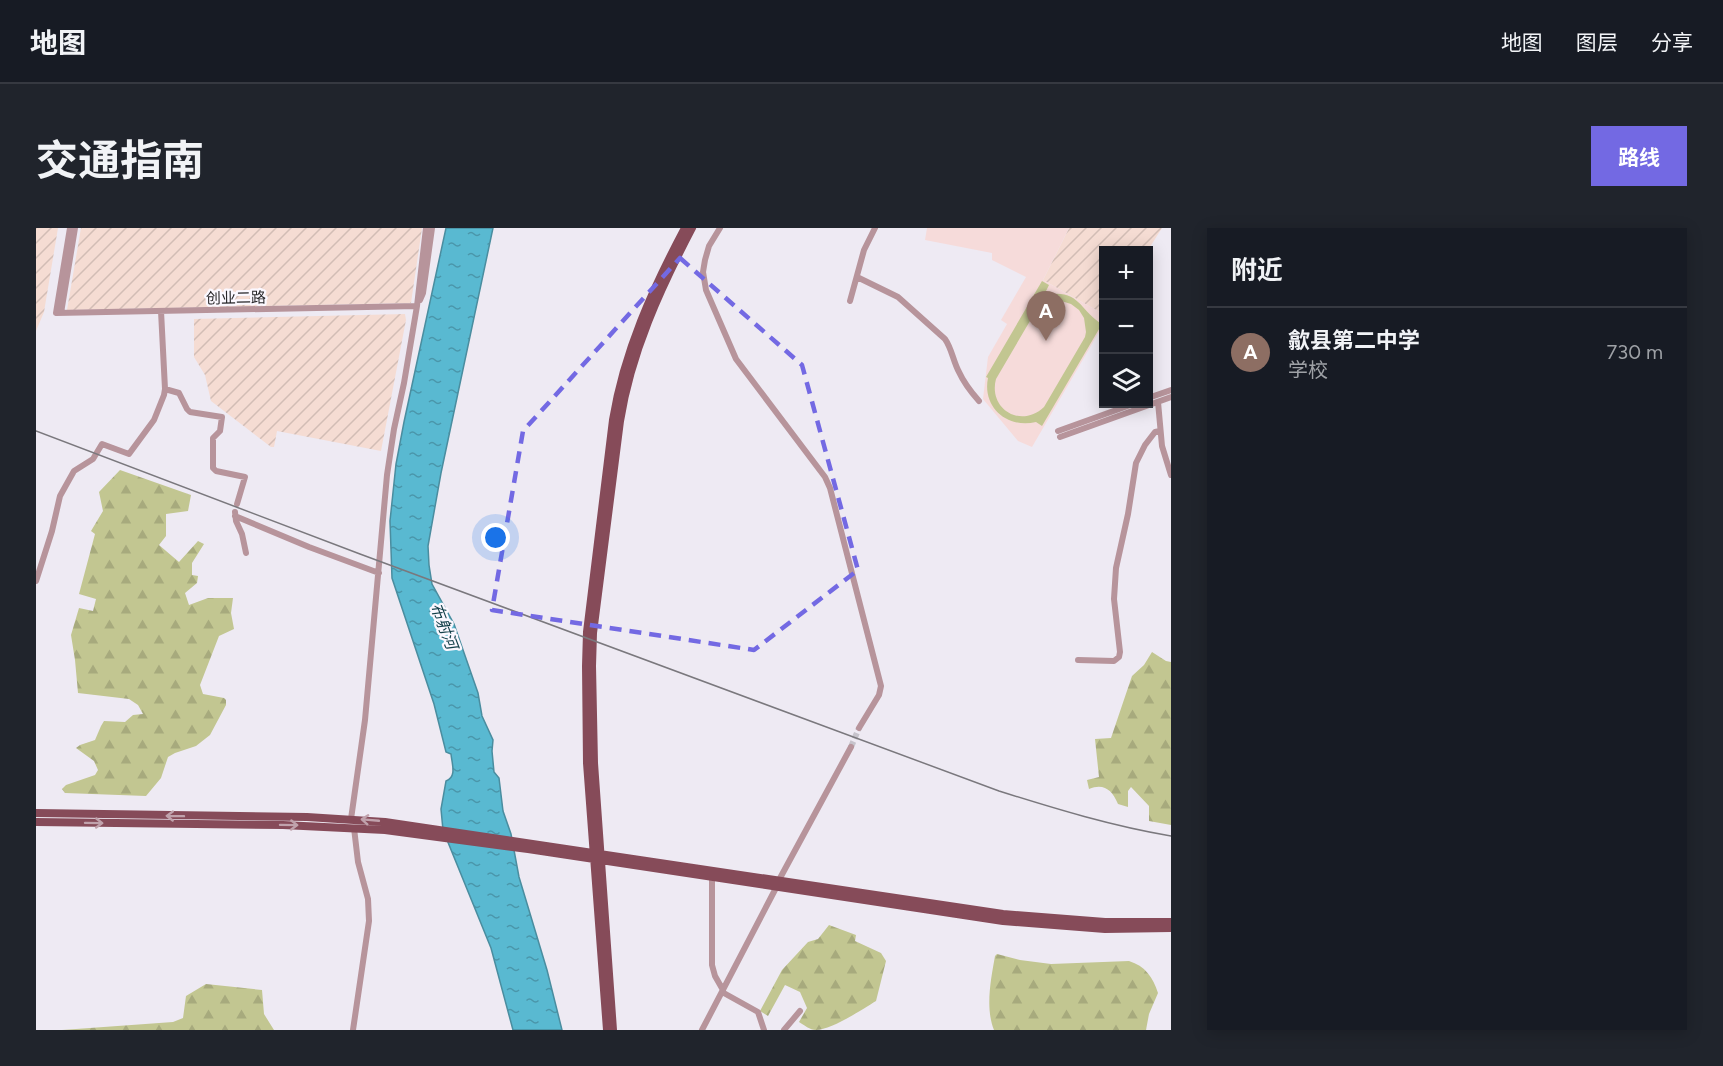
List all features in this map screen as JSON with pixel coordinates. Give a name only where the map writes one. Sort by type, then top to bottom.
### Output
[{"type":"main road","points":[[613,1030],[586,734],[587,632],[613,420],[623,374],[656,285],[685,228]]},
{"type":"main road","points":[[607,1030],[593,753],[593,633],[620,421],[629,376],[648,322],[692,228]]},
{"type":"main road","points":[[36,813],[299,816],[351,819],[979,911],[1028,917],[1125,923],[1171,922]]},
{"type":"main road","points":[[36,822],[283,825],[428,832]]},
{"type":"main road","points":[[597,856],[712,877],[778,883],[1027,923],[1105,929],[1171,928]]},
{"type":"street","points":[[59,313],[70,228]]},
{"type":"street","points":[[59,313],[75,228]]},
{"type":"street","points":[[351,819],[365,720],[390,452],[417,306],[426,228]]},
{"type":"street","points":[[417,306],[423,292],[432,228]]},
{"type":"street","points":[[720,228],[705,260],[706,290],[736,359],[825,477],[830,488],[881,686],[879,695],[859,728]]},
{"type":"street","points":[[850,301],[864,250],[875,228]]},
{"type":"street","points":[[857,277],[901,298],[945,339],[949,344],[958,371],[979,402]]},
{"type":"street","name":"创业二路","points":[[59,313],[417,306]]},
{"type":"street","points":[[36,581],[52,531],[60,496],[74,471],[93,459],[102,444],[129,454],[154,420],[165,389],[161,311]]},
{"type":"street","points":[[165,389],[179,393],[190,412],[222,417],[219,433],[213,438],[213,468],[216,471],[245,477],[237,504]]},
{"type":"street","points":[[1153,397],[1171,390]]},
{"type":"street","points":[[1153,404],[1171,397]]},
{"type":"street","points":[[1158,402],[1164,455],[1171,475]]},
{"type":"street","points":[[1123,408],[1059,434],[1139,408]]},
{"type":"street","points":[[1078,660],[1114,661],[1119,657],[1114,599],[1116,568],[1136,463],[1145,445],[1155,432],[1160,430]]},
{"type":"street","points":[[246,553],[235,514],[309,547],[378,573]]},
{"type":"street","points":[[702,1030],[851,747]]},
{"type":"street","points":[[353,1030],[369,921],[369,906],[358,862],[354,828]]},
{"type":"street","points":[[712,877],[712,964],[715,976],[722,991],[758,1012],[764,1030]]},
{"type":"street","points":[[784,1030],[800,1011]]},
{"type":"highlighted area","points":[[680,258],[802,365],[858,570],[754,650],[492,610],[523,431]]},
{"type":"shaded area","points":[[36,228],[58,228],[44,312],[36,331]]},
{"type":"shaded area","points":[[81,228],[422,228],[411,303],[67,310]]},
{"type":"shaded area","points":[[927,228],[1069,228],[1043,280],[1099,312],[1099,332],[1032,447],[1018,441],[983,399],[988,357],[1007,324],[1001,320],[1026,277],[992,260],[992,253],[925,240]]},
{"type":"shaded area","points":[[1069,228],[1162,228],[1151,246],[1099,246],[1099,312],[1043,280]]},
{"type":"shaded area","points":[[405,314],[406,320],[381,451],[277,431],[274,447],[271,447],[211,401],[205,375],[194,357],[194,319]]},
{"type":"green space","points":[[1042,281],[1049,285],[1044,295],[1056,294],[1072,297],[1099,322],[1099,329],[1042,426],[1036,422],[1015,422],[999,414],[989,398],[988,378],[986,377]],"holes":[[[1058,300],[1071,304],[1084,318],[1085,337],[1044,407],[1026,416],[1017,416],[1008,412],[997,399],[996,379],[1037,309]]]},
{"type":"green space","points":[[120,470],[191,495],[188,511],[166,514],[166,536],[159,545],[179,562],[198,541],[204,544],[192,563],[192,575],[198,576],[197,583],[185,593],[189,605],[208,598],[233,598],[231,613],[234,629],[219,636],[200,685],[203,694],[224,698],[226,705],[210,735],[196,746],[168,757],[161,778],[146,796],[65,793],[62,789],[66,785],[95,775],[98,770],[94,761],[76,748],[95,740],[104,721],[125,722],[133,715],[143,714],[138,705],[129,699],[78,693],[71,635],[79,608],[93,611],[96,599],[79,594],[95,534],[91,531],[103,511],[99,492]]},
{"type":"green space","points":[[1152,652],[1171,662],[1171,825],[1149,821],[1149,806],[1131,787],[1128,791],[1128,807],[1118,804],[1113,795],[1103,787],[1089,789],[1087,780],[1099,777],[1095,739],[1111,738],[1132,676],[1144,665]]},
{"type":"green space","points":[[829,925],[856,935],[855,941],[881,953],[886,961],[876,1001],[838,1023],[814,1030],[799,1022],[807,1008],[800,992],[785,985],[768,1016],[760,1011],[782,970],[808,942],[818,939]]},
{"type":"green space","points":[[997,954],[1051,964],[1129,961],[1135,963],[1148,973],[1158,993],[1149,1014],[1146,1030],[994,1030],[990,1012],[990,993]]},
{"type":"green space","points":[[206,984],[262,990],[264,1014],[274,1030],[62,1030],[173,1022],[183,1018],[186,996]]},
{"type":"water","name":"布射河","points":[[446,228],[493,228],[441,473],[428,546],[429,565],[432,584],[454,624],[478,693],[482,716],[493,740],[494,772],[499,778],[503,811],[562,1030],[513,1030],[491,948],[443,830],[441,809],[446,781],[453,773],[451,754],[446,752],[434,704],[392,578],[390,521],[396,464]]},
{"type":"tunnel","points":[[851,747],[859,728]]},
{"type":"railway","points":[[36,431],[999,791],[1063,811],[1171,836]]},
{"type":"place","name":"歙县第二中学","points":[[1046,341]]}]
